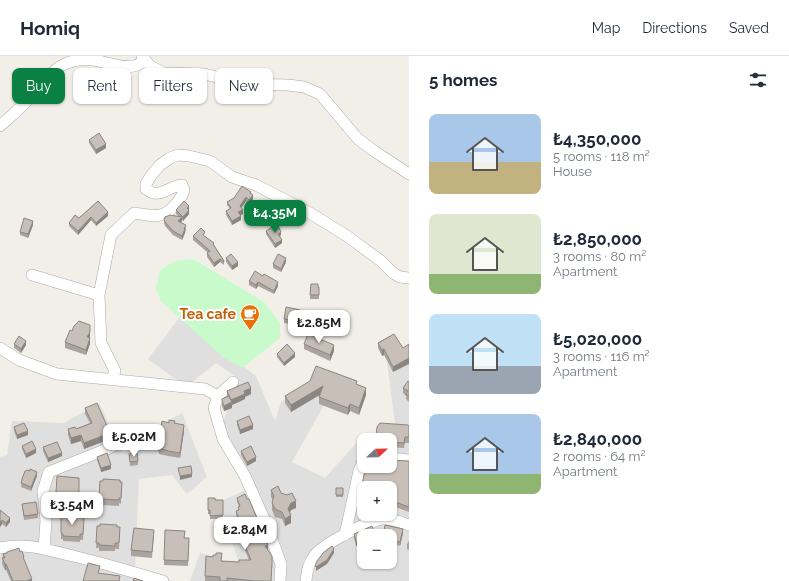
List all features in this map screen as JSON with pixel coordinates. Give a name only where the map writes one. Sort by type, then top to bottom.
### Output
[{"type":"street","points":[[0,126],[29,99],[56,68],[73,60],[92,60],[124,67],[134,66],[144,58],[150,66],[164,73],[204,74],[246,84],[304,87],[320,94],[358,139],[409,174]]},
{"type":"street","points":[[112,379],[114,371],[101,343],[99,295],[111,235],[134,213],[155,216],[170,212],[182,197],[184,190],[182,185],[178,185],[161,193],[153,194],[146,189],[146,184],[160,165],[170,158],[178,155],[189,156],[210,162],[232,177],[256,186],[310,213],[347,236],[381,261],[393,273],[400,277],[409,278]]},
{"type":"street","points":[[32,275],[99,295]]},
{"type":"street","points":[[0,348],[19,360],[57,374],[205,389],[218,396]]},
{"type":"street","points":[[233,382],[218,396],[214,408],[223,440],[245,476],[265,521],[281,564],[280,581]]},
{"type":"street","points":[[44,549],[46,521],[43,491],[50,472],[112,447]]},
{"type":"street","points":[[397,459],[409,460]]},
{"type":"street","points":[[346,535],[359,473]]},
{"type":"street","points":[[306,581],[308,567],[315,555],[323,547],[369,522],[383,519],[396,520],[409,526]]},
{"type":"street","points":[[0,548],[16,545],[34,546],[111,565],[163,581]]},
{"type":"shaded area","points":[[179,318],[256,376],[275,421],[281,402],[314,379],[323,407],[292,462],[325,478],[357,442],[357,473],[397,473],[397,433],[391,433],[396,432],[387,362],[409,351],[409,581],[190,581],[200,553],[240,566],[219,502],[248,489],[223,424],[236,377],[216,363],[186,387],[148,359]]},
{"type":"shaded area","points":[[99,403],[123,453],[144,443],[147,432],[182,413],[207,477],[187,494],[172,475],[139,479],[135,568],[173,581],[0,581],[0,457],[7,455],[12,421],[64,423]]},
{"type":"green space","points":[[193,259],[264,302],[280,323],[280,338],[242,368],[223,357],[161,301],[156,289],[160,270],[175,261]]},
{"type":"building","points":[[99,133],[106,144],[96,150],[89,140]]},
{"type":"building","points":[[242,186],[253,195],[249,200],[246,197],[240,206],[243,210],[238,212],[241,216],[232,221],[226,211],[231,208],[227,202],[234,198]]},
{"type":"building","points":[[98,201],[108,212],[96,223],[91,217],[78,231],[69,223],[75,215],[79,218]]},
{"type":"building","points":[[184,201],[189,206],[187,208],[189,210],[183,217],[176,210]]},
{"type":"building","points":[[170,215],[182,217],[178,221],[186,225],[182,236],[173,231],[165,222],[165,217]]},
{"type":"building","points":[[24,218],[33,221],[28,234],[20,232]]},
{"type":"building","points":[[277,224],[281,232],[278,234],[282,240],[275,244],[266,231]]},
{"type":"building","points":[[201,228],[205,232],[203,235],[214,243],[213,244],[224,262],[220,259],[214,263],[207,253],[210,251],[193,236]]},
{"type":"building","points":[[231,254],[238,262],[232,266],[226,258]]},
{"type":"building","points":[[278,254],[286,258],[281,269],[273,264]]},
{"type":"building","points":[[255,271],[278,282],[274,291],[258,282],[256,285],[249,281]]},
{"type":"building","points":[[311,284],[318,284],[319,295],[310,295]]},
{"type":"building","points":[[286,307],[300,310],[297,321],[284,319]]},
{"type":"building","points":[[79,321],[90,325],[90,332],[87,337],[90,338],[86,350],[65,342],[70,330],[72,331],[74,326]]},
{"type":"building","points":[[308,334],[334,345],[330,355],[304,344]]},
{"type":"building","points":[[394,334],[403,348],[409,344],[409,358],[393,367],[384,349],[382,350],[378,343]]},
{"type":"building","points":[[19,336],[26,341],[21,349],[14,344]]},
{"type":"building","points":[[287,344],[295,353],[284,363],[277,354]]},
{"type":"building","points":[[316,366],[357,381],[356,384],[366,388],[359,408],[350,404],[348,408],[319,397],[323,386],[291,405],[285,396],[310,381]]},
{"type":"building","points":[[408,381],[409,396],[406,394],[408,391],[403,388]]},
{"type":"building","points":[[248,382],[251,388],[244,391],[245,394],[231,400],[227,391]]},
{"type":"building","points":[[229,396],[232,402],[224,406],[222,399]]},
{"type":"building","points":[[97,403],[110,433],[84,443],[81,435],[71,438],[68,429],[75,427],[76,429],[92,423],[85,408]]},
{"type":"building","points":[[249,416],[253,425],[240,430],[237,421]]},
{"type":"building","points":[[169,420],[175,421],[174,423],[184,425],[180,453],[168,451],[159,448],[158,446],[162,421],[169,423]]},
{"type":"building","points":[[24,423],[28,431],[17,435],[14,427]]},
{"type":"building","points":[[380,423],[408,425],[409,437],[405,437],[404,443],[397,442],[397,433],[376,433],[377,427]]},
{"type":"building","points":[[32,441],[36,449],[26,454],[22,446]]},
{"type":"building","points":[[57,442],[62,453],[48,458],[43,447]]},
{"type":"building","points":[[251,446],[256,457],[247,462],[241,451]]},
{"type":"building","points":[[107,453],[111,465],[101,468],[97,457]]},
{"type":"building","points":[[137,453],[138,461],[130,462],[129,454]]},
{"type":"building","points":[[397,460],[409,461],[409,507],[397,503],[397,481],[363,481],[364,473],[397,473]]},
{"type":"building","points":[[191,466],[192,474],[180,476],[178,468]]},
{"type":"building","points":[[30,469],[37,472],[31,487],[21,483],[25,471],[30,471]]},
{"type":"building","points":[[57,476],[79,478],[79,494],[76,493],[76,496],[59,495],[59,493],[56,493]]},
{"type":"building","points":[[103,479],[120,480],[120,482],[122,482],[121,498],[119,498],[119,500],[102,499],[102,497],[99,497],[100,481],[103,481]]},
{"type":"building","points":[[278,486],[281,493],[287,495],[292,493],[296,501],[291,503],[288,509],[291,515],[285,519],[282,512],[275,509],[272,503],[274,496],[271,490]]},
{"type":"building","points":[[336,488],[343,488],[343,495],[336,495]]},
{"type":"building","points":[[245,494],[247,499],[249,499],[264,534],[268,545],[265,546],[272,556],[271,581],[227,578],[227,581],[220,581],[220,577],[205,576],[206,556],[213,557],[216,553],[222,553],[221,561],[239,562],[239,560],[251,560],[239,532],[243,530],[236,511],[239,510],[238,507],[240,506],[237,498]]},
{"type":"building","points":[[208,498],[223,500],[223,515],[210,516],[210,510],[208,510]]},
{"type":"building","points":[[36,502],[38,514],[24,516],[22,504]]},
{"type":"building","points":[[0,510],[10,518],[6,523],[2,520],[0,523]]},
{"type":"building","points":[[64,515],[81,516],[81,518],[84,518],[83,534],[80,534],[80,537],[63,536],[61,533],[61,517],[64,517]]},
{"type":"building","points":[[100,524],[117,525],[117,527],[120,527],[119,543],[115,543],[115,546],[99,545],[99,543],[96,543],[97,526],[100,526]]},
{"type":"building","points":[[385,525],[403,529],[400,542],[397,541],[397,529],[384,529]]},
{"type":"building","points":[[372,526],[373,529],[365,529]]},
{"type":"building","points":[[134,528],[154,530],[152,552],[131,550]]},
{"type":"building","points":[[165,530],[185,531],[184,538],[189,538],[188,561],[164,560]]},
{"type":"building","points":[[357,533],[357,542],[356,542],[354,534]]},
{"type":"building","points":[[332,546],[334,549],[327,560],[316,567],[317,561],[324,552]]},
{"type":"building","points":[[19,548],[20,552],[22,551],[32,579],[26,581],[13,581],[2,558],[5,558],[3,554]]},
{"type":"building","points":[[88,563],[100,566],[98,573],[120,576],[119,581],[83,581]]},
{"type":"building","points":[[134,578],[143,581],[133,581]]},
{"type":"place","name":"Tea cafe","points":[[250,331]]}]
